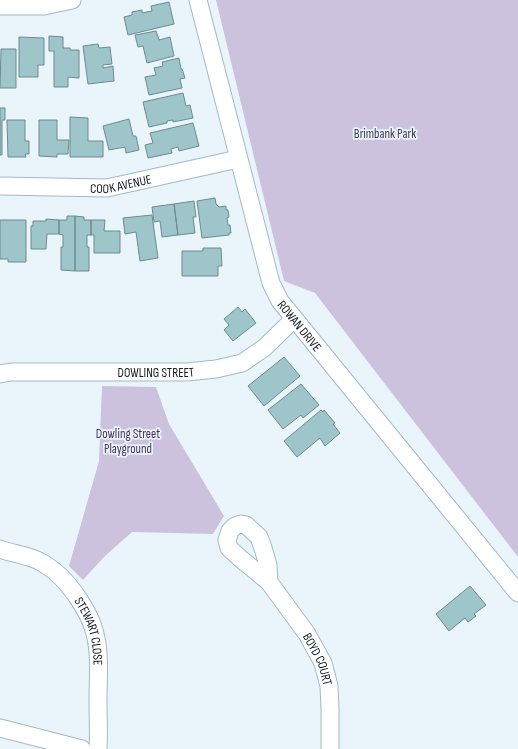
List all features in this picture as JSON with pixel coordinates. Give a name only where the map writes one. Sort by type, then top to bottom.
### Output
[{"type":"street","points":[[0,6],[44,6],[72,0]]},
{"type":"street","name":"ROWAN DRIVE","points":[[198,0],[271,283],[280,301],[518,593]]},
{"type":"street","name":"COOK AVENUE","points":[[0,186],[107,188],[238,159]]},
{"type":"street","name":"DOWLING STREET","points":[[0,374],[11,372],[187,372],[216,369],[242,363],[264,348],[294,319]]},
{"type":"street","name":"STEWART CLOSE","points":[[4,553],[29,557],[55,571],[64,578],[86,610],[96,638],[99,658],[98,749]]},
{"type":"street","name":"BOYD COURT","points":[[269,582],[307,634],[323,663],[329,686],[330,749]]},
{"type":"street","points":[[0,728],[82,749]]},
{"type":"green space","name":"Brimbank Park","points":[[216,0],[518,0],[518,557],[315,293],[284,281]]},
{"type":"green space","name":"Dowling Street Playground","points":[[102,386],[156,387],[169,424],[224,516],[213,534],[132,532],[104,557],[83,580],[69,566],[99,461]]},
{"type":"building","points":[[169,2],[174,24],[128,35],[124,17],[132,15],[132,12],[142,10],[142,13],[152,11],[151,6]]},
{"type":"building","points":[[156,31],[159,40],[170,37],[174,56],[147,63],[143,46],[138,47],[135,35]]},
{"type":"building","points":[[49,36],[63,37],[63,48],[79,50],[79,78],[68,77],[68,87],[54,87],[54,51],[49,51]]},
{"type":"building","points":[[19,37],[44,38],[44,65],[38,65],[38,77],[19,77]]},
{"type":"building","points":[[98,44],[99,48],[110,47],[112,64],[103,65],[103,68],[113,66],[114,81],[88,84],[83,46]]},
{"type":"building","points":[[1,49],[16,49],[16,88],[0,88]]},
{"type":"building","points":[[179,58],[181,69],[185,78],[180,79],[182,88],[149,95],[145,77],[156,75],[154,68],[163,66],[162,62]]},
{"type":"building","points":[[183,93],[186,106],[190,105],[193,118],[173,122],[173,120],[167,121],[167,123],[149,127],[143,102]]},
{"type":"building","points":[[0,108],[5,108],[5,120],[2,120],[2,155],[0,155]]},
{"type":"building","points":[[70,117],[88,118],[88,141],[103,141],[103,157],[70,157]]},
{"type":"building","points":[[129,119],[133,136],[136,136],[139,150],[126,153],[125,147],[109,150],[103,126]]},
{"type":"building","points":[[7,120],[25,120],[25,141],[29,141],[29,154],[25,154],[26,157],[8,157]]},
{"type":"building","points":[[39,120],[57,120],[57,140],[69,140],[68,154],[57,154],[57,157],[39,156]]},
{"type":"building","points":[[193,123],[199,146],[179,151],[178,147],[171,149],[172,153],[148,158],[145,145],[153,143],[150,133]]},
{"type":"building","points":[[215,198],[216,204],[219,207],[226,206],[226,210],[228,210],[229,217],[227,218],[231,233],[229,233],[229,235],[202,238],[197,201]]},
{"type":"building","points":[[194,201],[196,217],[193,217],[195,233],[178,235],[174,204]]},
{"type":"building","points":[[174,204],[178,235],[162,237],[160,221],[154,222],[152,207]]},
{"type":"building","points":[[152,215],[158,258],[140,261],[136,232],[125,234],[123,218]]},
{"type":"building","points":[[67,216],[75,216],[75,271],[61,270],[61,247],[63,247],[63,235],[59,234],[59,220],[67,220]]},
{"type":"building","points":[[75,216],[84,217],[84,220],[91,220],[91,235],[87,235],[87,247],[89,247],[89,271],[75,271]]},
{"type":"building","points":[[46,219],[59,220],[59,234],[47,234],[46,249],[31,249],[31,226],[33,226],[33,221],[46,221]]},
{"type":"building","points":[[0,220],[26,220],[26,262],[8,262],[8,259],[0,259]]},
{"type":"building","points":[[91,220],[105,220],[104,231],[120,231],[120,253],[94,253],[94,235],[91,235]]},
{"type":"building","points":[[203,248],[221,248],[222,266],[218,266],[218,276],[182,276],[182,251],[203,251]]},
{"type":"building","points":[[238,307],[242,312],[245,309],[256,323],[233,341],[224,330],[229,325],[224,319]]},
{"type":"building","points":[[284,357],[300,376],[264,406],[248,386]]},
{"type":"building","points":[[301,384],[319,405],[303,418],[301,415],[283,429],[268,410]]},
{"type":"building","points":[[321,410],[323,412],[324,410],[335,423],[333,424],[340,433],[325,446],[320,438],[297,457],[284,441]]},
{"type":"building","points":[[470,586],[486,605],[474,614],[476,616],[468,622],[465,618],[449,631],[436,614]]}]
